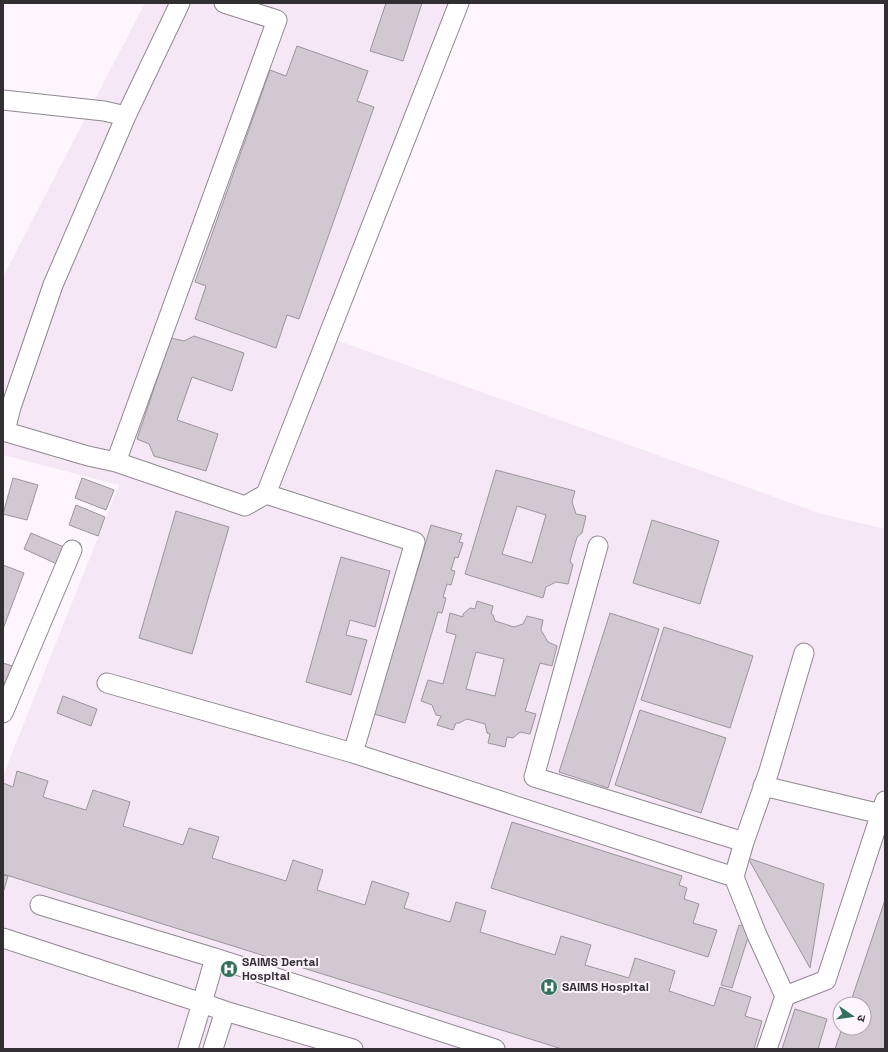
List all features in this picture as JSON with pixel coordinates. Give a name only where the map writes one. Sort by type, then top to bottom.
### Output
[{"type":"street","points":[[180,3],[126,116],[53,285],[4,431],[88,456],[116,462],[245,506],[266,494],[459,3]]},
{"type":"street","points":[[116,462],[277,20],[224,3]]},
{"type":"street","points":[[3,100],[104,111],[126,116]]},
{"type":"street","points":[[266,494],[415,542],[353,753]]},
{"type":"street","points":[[598,546],[534,777],[744,842]]},
{"type":"street","points":[[3,713],[72,550]]},
{"type":"street","points":[[767,1049],[785,996],[734,877],[804,653]]},
{"type":"street","points":[[107,683],[353,753],[734,877]]},
{"type":"street","points":[[763,786],[883,808],[826,980],[785,996]]},
{"type":"street","points":[[40,905],[215,958],[495,1049]]},
{"type":"street","points":[[3,938],[225,1011],[352,1049]]},
{"type":"street","points":[[188,1049],[215,958]]},
{"type":"street","points":[[213,1049],[225,1011]]},
{"type":"shaded area","points":[[145,3],[463,3],[325,336],[822,514],[885,529],[885,1049],[3,1049],[3,776],[119,485],[3,455],[3,277]]},
{"type":"building","points":[[386,3],[422,3],[403,61],[370,51]]},
{"type":"building","points":[[297,46],[368,71],[357,101],[374,107],[299,319],[287,315],[276,348],[195,319],[206,286],[195,282],[270,70],[286,76]]},
{"type":"building","points":[[194,336],[244,353],[232,391],[192,377],[177,420],[218,434],[206,471],[154,456],[149,444],[137,439],[171,338],[184,341]]},
{"type":"building","points":[[496,470],[575,491],[572,502],[576,514],[586,516],[582,533],[577,537],[570,561],[573,565],[568,584],[556,582],[546,587],[543,598],[465,574]],"holes":[[[517,506],[546,515],[532,563],[502,554]]]},
{"type":"building","points":[[13,478],[38,485],[27,520],[3,514]]},
{"type":"building","points":[[82,478],[114,490],[106,510],[75,498]]},
{"type":"building","points":[[76,505],[105,517],[98,536],[69,525]]},
{"type":"building","points":[[176,511],[229,527],[192,654],[139,638]]},
{"type":"building","points":[[652,520],[719,541],[700,604],[633,583]]},
{"type":"building","points":[[431,525],[462,534],[459,542],[463,543],[458,558],[455,557],[451,570],[455,571],[451,585],[447,584],[443,597],[446,598],[442,613],[438,612],[405,723],[374,714]]},
{"type":"building","points":[[31,533],[64,547],[57,564],[24,549]]},
{"type":"building","points":[[341,557],[390,571],[375,627],[350,620],[346,635],[367,640],[351,695],[306,682]]},
{"type":"building","points":[[3,565],[24,573],[3,629]]},
{"type":"building","points":[[477,601],[493,606],[491,614],[493,615],[495,621],[514,627],[523,624],[527,616],[543,620],[541,630],[548,642],[557,646],[552,666],[540,663],[525,711],[536,714],[530,734],[520,732],[513,738],[507,737],[505,747],[488,743],[490,734],[487,733],[485,724],[467,719],[456,723],[453,730],[437,725],[441,716],[436,715],[432,705],[421,701],[428,680],[443,684],[456,635],[446,632],[450,613],[463,617],[463,614],[470,608],[475,609]],"holes":[[[476,652],[504,659],[495,696],[466,689]]]},
{"type":"building","points":[[610,613],[659,629],[608,788],[559,772]]},
{"type":"building","points":[[664,627],[753,656],[730,728],[641,700]]},
{"type":"building","points":[[3,663],[16,667],[10,684],[3,682]]},
{"type":"building","points":[[63,696],[97,709],[91,726],[57,713]]},
{"type":"building","points":[[640,710],[726,738],[701,813],[615,785]]},
{"type":"building","points":[[17,771],[48,781],[43,797],[86,810],[93,790],[130,802],[123,826],[183,845],[189,828],[219,837],[212,858],[286,881],[293,860],[323,870],[317,890],[365,905],[372,881],[409,893],[404,908],[450,922],[456,902],[486,911],[480,932],[555,955],[561,936],[591,945],[585,965],[629,978],[635,958],[675,971],[669,991],[714,1006],[720,987],[751,997],[745,1016],[762,1021],[754,1049],[562,1049],[3,874],[3,783],[13,787]]},
{"type":"building","points":[[512,822],[682,876],[679,885],[687,888],[684,899],[699,904],[693,923],[717,930],[708,957],[491,888]]},
{"type":"building","points":[[748,858],[824,884],[810,968]]},
{"type":"building","points":[[3,875],[8,876],[3,893]]},
{"type":"building","points":[[885,900],[885,1049],[835,1049],[839,1036],[872,1036],[872,996],[853,996]]},
{"type":"building","points":[[739,925],[751,928],[732,988],[721,985]]},
{"type":"building","points":[[795,1009],[827,1019],[818,1049],[782,1049]]},
{"type":"place","name":"SAIMS Dental Hospital","points":[[229,969]]},
{"type":"place","name":"SAIMS Hospital","points":[[549,987]]}]
